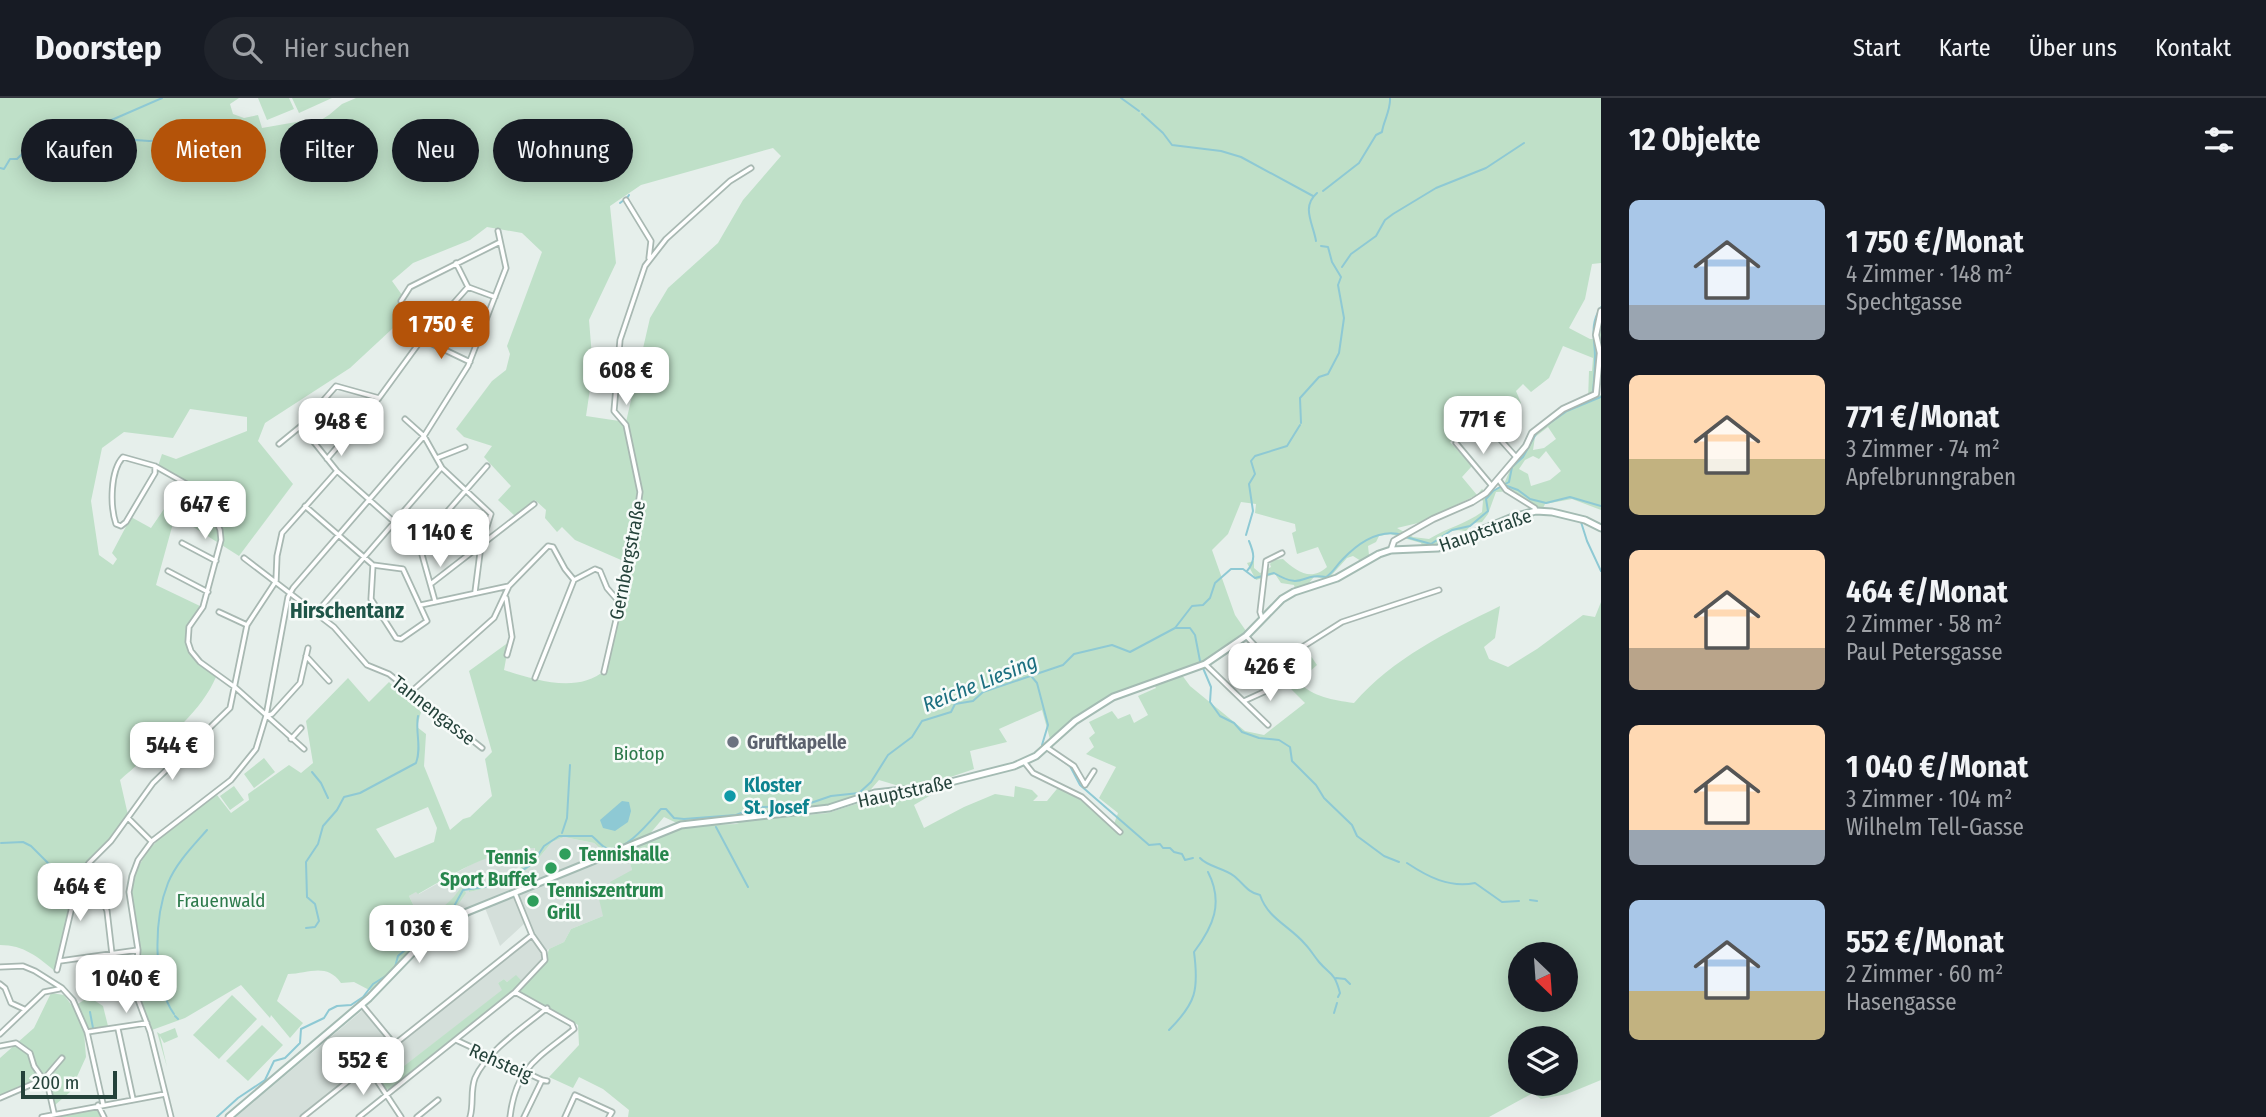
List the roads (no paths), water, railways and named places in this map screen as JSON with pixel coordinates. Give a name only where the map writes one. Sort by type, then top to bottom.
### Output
[{"type":"main road","name":"Hauptstraße","points":[[229,1117],[362,1004],[392,977],[421,944],[446,924],[515,891],[681,825],[829,808],[875,793],[931,787],[1025,763],[1075,721],[1114,697],[1205,664],[1246,636],[1275,604],[1288,595],[1337,578],[1379,554],[1391,550],[1438,548],[1513,517],[1536,511],[1585,520],[1601,528]]},
{"type":"street","name":"Gernbergstraße","points":[[604,672],[631,555],[640,488],[625,424],[615,415],[614,410],[622,332],[637,284],[657,249],[730,181],[751,168]]},
{"type":"street","points":[[626,200],[657,249]]},
{"type":"street","points":[[170,1117],[147,1023],[136,991],[138,950],[130,904],[130,884],[138,860],[152,841],[231,780],[256,749],[266,716],[290,592],[424,436],[470,362],[506,268],[498,231]]},
{"type":"street","points":[[401,301],[410,287],[500,242]]},
{"type":"street","points":[[649,260],[651,243]]},
{"type":"street","points":[[456,263],[468,287],[495,297]]},
{"type":"street","points":[[327,459],[379,398],[422,339],[468,287]]},
{"type":"street","points":[[1391,550],[1394,541],[1433,519],[1472,502],[1492,486],[1501,483],[1533,431],[1563,409],[1596,394],[1600,352],[1596,335],[1601,311]]},
{"type":"street","points":[[422,339],[470,362]]},
{"type":"street","points":[[279,444],[301,426],[336,386],[379,398]]},
{"type":"street","points":[[405,419],[424,436],[442,468],[491,514],[481,545],[475,592]]},
{"type":"street","points":[[301,426],[337,471],[419,544],[435,601]]},
{"type":"street","points":[[1490,428],[1516,457]]},
{"type":"street","points":[[1456,443],[1492,486]]},
{"type":"street","points":[[437,458],[465,447]]},
{"type":"street","points":[[155,466],[155,473],[126,522],[119,526],[113,514],[113,485],[123,457],[155,466],[199,489],[208,497],[221,540],[203,607],[189,627],[188,642],[191,651],[200,662],[236,688],[304,749]]},
{"type":"street","points":[[419,544],[486,466]]},
{"type":"street","points":[[317,612],[442,468]]},
{"type":"street","points":[[57,970],[76,884],[85,868],[111,841],[153,783],[230,708],[247,625],[276,581],[281,537],[337,471]]},
{"type":"street","points":[[1501,483],[1536,511]]},
{"type":"street","points":[[187,515],[192,510],[199,489]]},
{"type":"street","points":[[432,583],[534,504]]},
{"type":"street","points":[[305,506],[373,565],[403,569],[427,621],[401,639],[396,638],[371,599],[373,565]]},
{"type":"street","points":[[182,543],[216,561]]},
{"type":"street","points":[[412,691],[494,618],[509,586],[548,545],[553,547],[573,580]]},
{"type":"street","points":[[1262,618],[1260,612],[1266,561],[1282,553]]},
{"type":"street","name":"Tannengasse","points":[[244,558],[317,612],[367,665],[389,674],[482,748]]},
{"type":"street","points":[[535,678],[573,580],[599,570],[607,588],[620,603]]},
{"type":"street","points":[[168,571],[208,592]]},
{"type":"street","points":[[420,605],[509,586]]},
{"type":"street","points":[[1274,665],[1342,622],[1439,590]]},
{"type":"street","points":[[505,596],[512,637],[507,655]]},
{"type":"street","points":[[219,612],[247,625]]},
{"type":"street","points":[[1244,701],[1288,683],[1287,678],[1246,636]]},
{"type":"street","points":[[266,716],[300,683],[308,648]]},
{"type":"street","points":[[306,656],[329,681]]},
{"type":"street","points":[[1205,664],[1268,725]]},
{"type":"street","points":[[291,738],[301,729]]},
{"type":"street","points":[[1046,747],[1074,766],[1085,785],[1094,771]]},
{"type":"street","points":[[1025,763],[1033,773],[1082,797],[1120,832]]},
{"type":"street","points":[[128,818],[152,841]]},
{"type":"street","points":[[76,884],[103,901],[107,911],[112,954]]},
{"type":"street","points":[[359,1117],[515,992],[545,960],[544,952],[532,935],[515,891]]},
{"type":"street","points":[[303,1117],[532,935]]},
{"type":"street","points":[[60,961],[138,950]]},
{"type":"street","points":[[0,967],[23,966],[35,971],[62,989],[76,1004],[87,1032],[104,1117]]},
{"type":"street","points":[[0,984],[11,1003],[24,1009]]},
{"type":"street","points":[[0,1034],[44,992],[62,989]]},
{"type":"street","points":[[510,1117],[512,1098],[523,1071],[574,1029],[572,1024],[547,1008],[515,992]]},
{"type":"street","points":[[362,1004],[395,1045]]},
{"type":"street","points":[[470,1117],[478,1072],[490,1056],[547,1008]]},
{"type":"street","points":[[87,1032],[147,1023]]},
{"type":"street","points":[[118,1029],[133,1099]]},
{"type":"street","name":"Rehsteig","points":[[456,1040],[545,1081],[524,1117]]},
{"type":"street","points":[[0,1046],[16,1043],[30,1053],[34,1066],[48,1086],[54,1113]]},
{"type":"street","points":[[0,1098],[44,1079],[62,1058]]},
{"type":"street","points":[[368,1067],[401,1117]]},
{"type":"street","points":[[42,1117],[165,1094]]},
{"type":"street","points":[[565,1117],[575,1095],[610,1114]]},
{"type":"street","points":[[417,1117],[438,1100]]},
{"type":"water","points":[[622,801],[629,802],[631,811],[628,822],[615,831],[603,828],[600,820]]},
{"type":"waterway","points":[[0,168],[4,169],[10,159],[17,159],[23,153],[57,137],[107,122],[162,98]]},
{"type":"waterway","points":[[1121,98],[1139,111]]},
{"type":"waterway","points":[[1323,191],[1359,163],[1376,135],[1382,132],[1390,98]]},
{"type":"waterway","points":[[1142,114],[1172,145],[1221,151],[1241,157],[1313,196]]},
{"type":"waterway","points":[[137,140],[151,141]]},
{"type":"waterway","points":[[1342,267],[1351,254],[1376,236],[1385,220],[1393,214],[1436,188],[1486,168],[1524,143]]},
{"type":"waterway","points":[[1316,241],[1309,210],[1312,198],[1317,193]]},
{"type":"waterway","points":[[620,203],[624,200]]},
{"type":"waterway","points":[[1301,423],[1300,398],[1319,377],[1328,374],[1339,353],[1344,318],[1338,285],[1341,277],[1332,262],[1328,247],[1321,246]]},
{"type":"waterway","points":[[1593,392],[1594,326],[1601,307]]},
{"type":"waterway","name":"Reiche Liesing","points":[[1406,537],[1431,544],[1452,530],[1470,526],[1488,511],[1486,499],[1493,491],[1509,482],[1512,467],[1523,457],[1537,432],[1567,411],[1601,397]]},
{"type":"waterway","points":[[1246,535],[1253,511],[1249,484],[1255,474],[1251,461],[1255,456],[1287,446],[1300,425]]},
{"type":"waterway","points":[[1507,486],[1530,499],[1546,503],[1570,497],[1601,506]]},
{"type":"waterway","points":[[1581,522],[1601,571]]},
{"type":"waterway","name":"Reiche Liesing","points":[[395,967],[398,956],[410,946],[425,923],[452,910],[463,890],[491,886],[526,868],[532,864],[544,846],[559,836],[592,836],[604,847],[613,849],[628,842],[661,809],[666,809],[674,818],[684,819],[736,815],[757,807],[802,806],[831,796],[859,793],[871,782],[888,755],[912,737],[922,721],[951,712],[955,704],[973,701],[983,692],[1063,665],[1074,654],[1112,645],[1130,652],[1175,628],[1192,606],[1203,605],[1210,598],[1215,583],[1231,569],[1243,569],[1255,578],[1274,573],[1291,581],[1326,577],[1348,554],[1370,538],[1394,533],[1403,535]]},
{"type":"waterway","points":[[1247,571],[1253,556],[1249,541]]},
{"type":"waterway","points":[[1176,628],[1190,628],[1195,635],[1200,661]]},
{"type":"waterway","points":[[1203,668],[1211,687],[1210,702],[1220,716],[1234,723],[1242,732],[1259,738],[1279,740],[1290,747],[1292,761],[1352,825],[1357,836],[1384,856],[1399,862]]},
{"type":"waterway","points":[[1032,677],[1037,683],[1048,725],[1042,745]]},
{"type":"waterway","points":[[306,928],[315,927],[319,921],[315,904],[307,897],[306,862],[318,844],[323,826],[344,797],[360,793],[416,763],[418,716]]},
{"type":"waterway","points":[[1048,751],[1070,766],[1080,785],[1149,845],[1160,844],[1163,848],[1170,848],[1182,854],[1185,860],[1193,858]]},
{"type":"waterway","points":[[562,833],[567,818],[570,765]]},
{"type":"waterway","points":[[312,772],[328,798]]},
{"type":"waterway","points":[[716,827],[748,887]]},
{"type":"waterway","points":[[174,1014],[167,1001],[159,968],[158,932],[163,897],[171,876],[207,830]]},
{"type":"waterway","points":[[1,843],[23,842],[31,846],[48,863],[75,882]]},
{"type":"waterway","points":[[1200,858],[1230,873],[1249,890],[1260,895],[1268,910],[1309,948],[1334,977],[1340,993],[1338,997]]},
{"type":"waterway","points":[[1407,863],[1448,883],[1475,883],[1502,902],[1519,901]]},
{"type":"waterway","points":[[1169,1030],[1185,1012],[1194,995],[1194,952],[1214,914],[1215,894],[1208,872]]},
{"type":"waterway","points":[[1530,900],[1537,901]]},
{"type":"waterway","name":"Reiche Liesing","points":[[217,1117],[238,1098],[265,1080],[274,1061],[285,1058],[300,1043],[301,1029],[324,1018],[329,1010],[337,1006],[351,1005],[363,997],[373,984],[389,974]]},
{"type":"waterway","points":[[1336,978],[1345,979],[1350,984]]},
{"type":"waterway","points":[[1334,1013],[1337,1003]]},
{"type":"waterway","points":[[90,1012],[93,1028]]},
{"type":"waterway","points":[[175,1016],[178,1019]]},
{"type":"place","name":"Gruftkapelle","points":[[733,742]]},
{"type":"place","name":"Kloster St. Josef","points":[[730,796]]},
{"type":"place","name":"Tennishalle","points":[[565,854]]},
{"type":"place","name":"Tennis Sport Buffet","points":[[551,868]]},
{"type":"place","name":"Tenniszentrum Grill","points":[[533,901]]},
{"type":"district","name":"Hirschentanz","points":[[347,611]]},
{"type":"park label","name":"Biotop","points":[[639,753]]},
{"type":"park label","name":"Frauenwald","points":[[221,900]]}]
